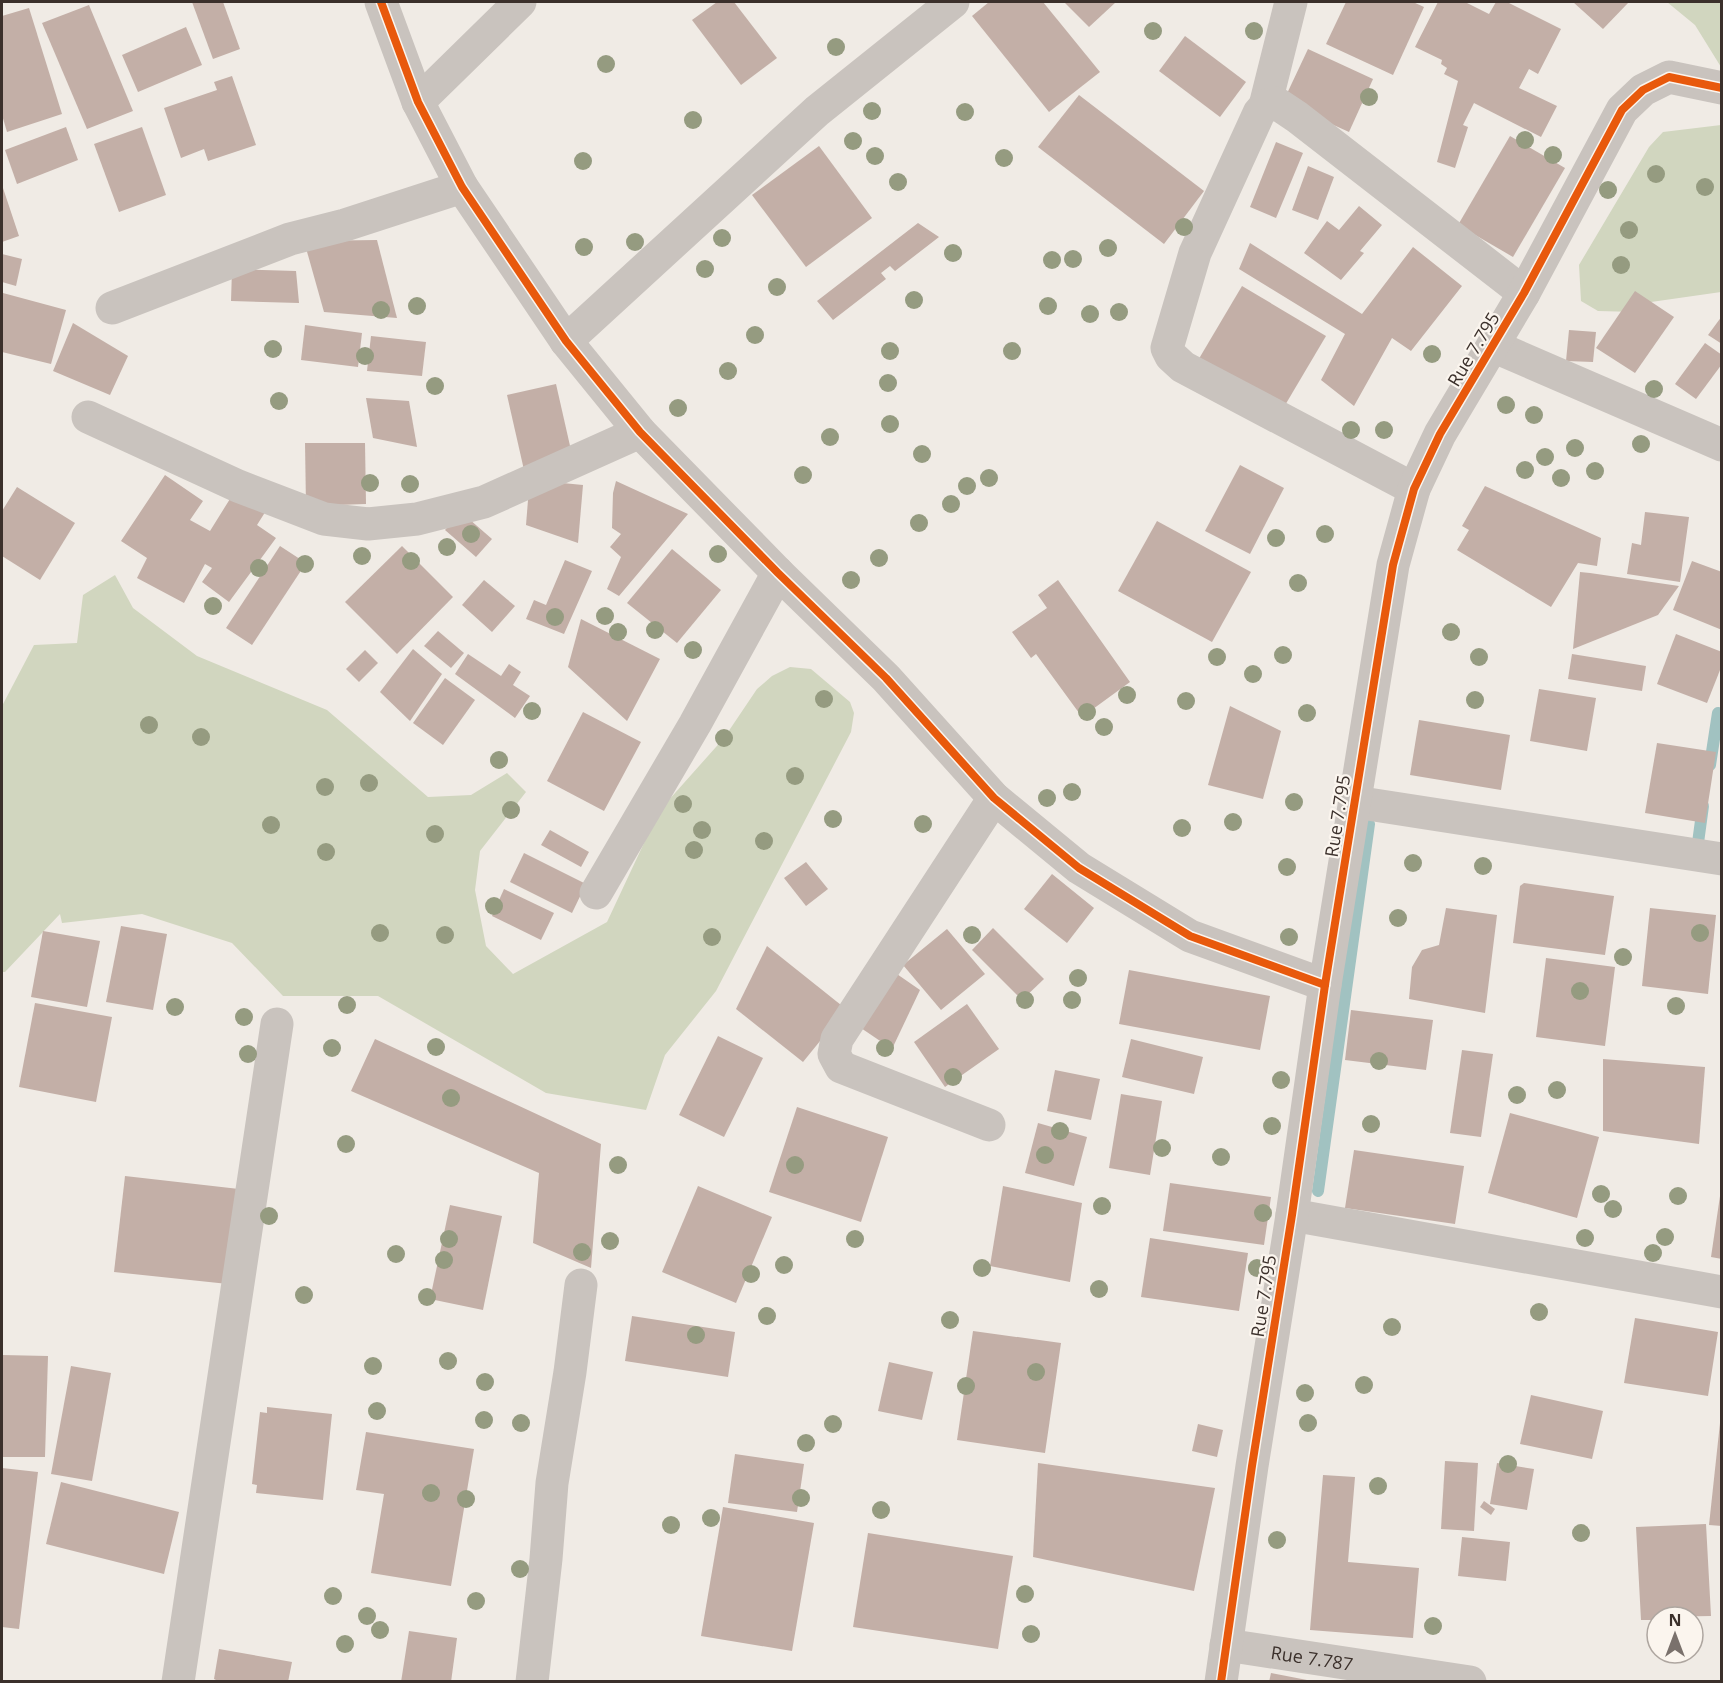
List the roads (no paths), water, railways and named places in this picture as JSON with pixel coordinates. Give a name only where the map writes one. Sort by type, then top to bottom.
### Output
[{"type":"street","points":[[381,2],[418,102],[462,187],[566,340],[640,432],[778,573],[886,678],[994,798],[1079,868],[1190,936],[1325,985]]},
{"type":"street","points":[[418,102],[520,2]]},
{"type":"street","points":[[566,340],[817,111],[953,2]]},
{"type":"street","points":[[1291,2],[1265,106],[1259,113],[1195,253],[1167,348],[1171,356],[1183,367],[1414,489]]},
{"type":"street","name":"Rue 7.795","points":[[1221,1682],[1325,985],[1393,565],[1414,489],[1440,434],[1524,292],[1622,110],[1643,90],[1669,77],[1718,87]]},
{"type":"street","points":[[1265,106],[1276,104],[1297,117],[1524,292]]},
{"type":"street","points":[[112,308],[290,239],[345,225],[462,187]]},
{"type":"street","points":[[1492,346],[1722,445]]},
{"type":"street","points":[[88,417],[238,486],[324,519],[368,524],[417,519],[484,502],[640,432]]},
{"type":"street","points":[[596,893],[695,724],[778,573]]},
{"type":"street","points":[[989,1125],[842,1067],[834,1054],[837,1039],[994,798]]},
{"type":"street","points":[[1355,802],[1722,859]]},
{"type":"street","points":[[178,1682],[277,1024]]},
{"type":"street","points":[[1292,1215],[1722,1292]]},
{"type":"street","points":[[532,1682],[552,1483],[581,1285]]},
{"type":"street","name":"Rue 7.787","points":[[1226,1645],[1470,1682]]},
{"type":"waterway","points":[[1710,765],[1718,713]]},
{"type":"waterway","points":[[1697,850],[1703,806]]},
{"type":"waterway","points":[[1318,1191],[1369,824]]}]
